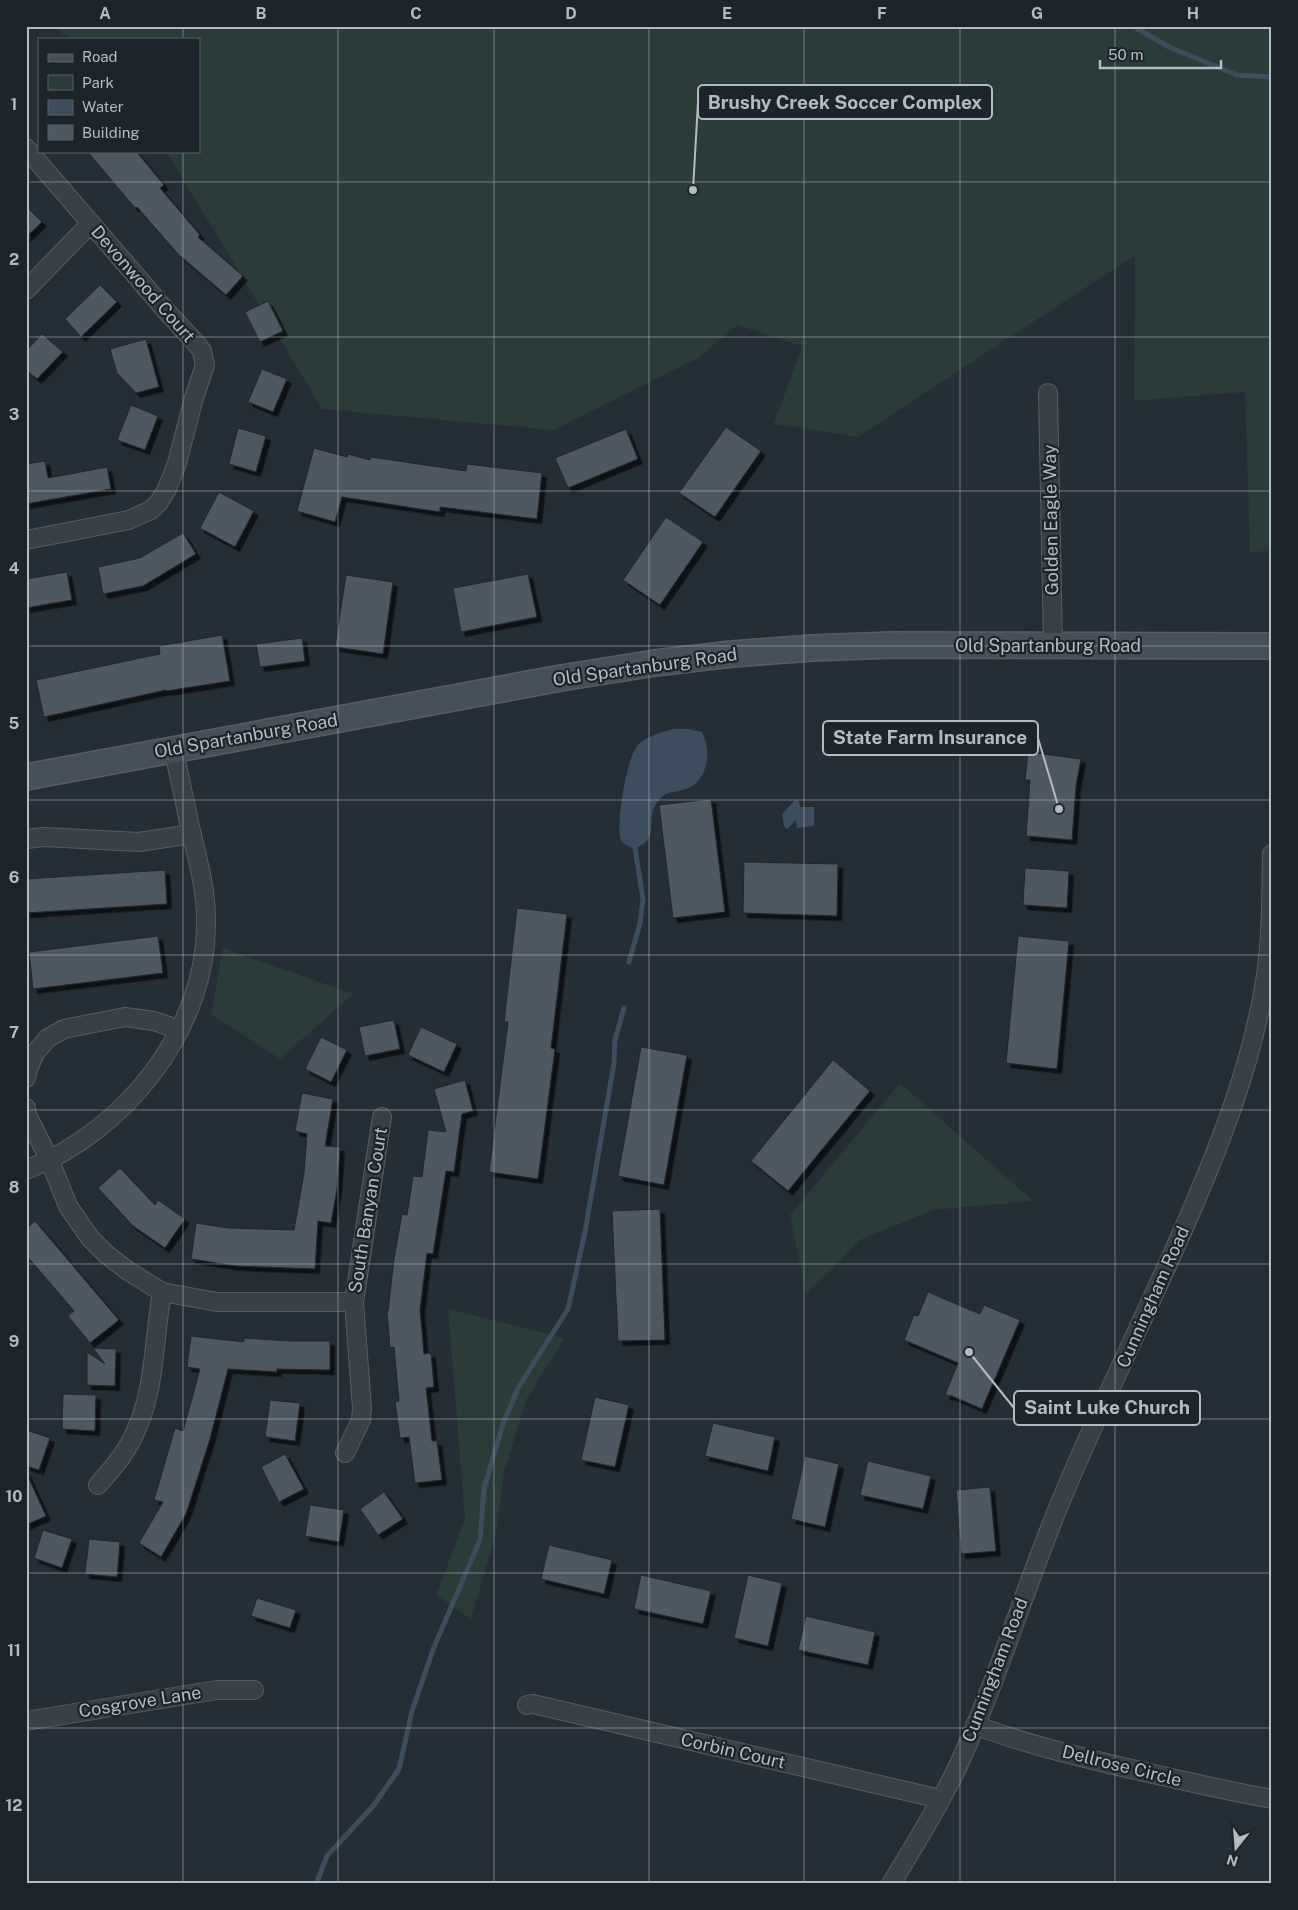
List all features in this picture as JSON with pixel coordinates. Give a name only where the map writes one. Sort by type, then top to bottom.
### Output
[{"type":"main road","name":"Old Spartanburg Road","points":[[26,777],[561,678],[655,663],[722,655],[812,648],[892,645],[1272,646]]},
{"type":"street","name":"Devonwood Court","points":[[26,148],[168,313],[194,340],[204,357],[204,372],[194,398],[172,478],[159,502],[151,510],[129,520],[26,540]]},
{"type":"street","points":[[26,290],[90,223]]},
{"type":"street","name":"Golden Eagle Way","points":[[1048,393],[1053,646]]},
{"type":"street","points":[[26,1170],[50,1161],[82,1142],[117,1114],[156,1069],[180,1030],[197,989],[206,944],[205,896],[202,872],[173,750]]},
{"type":"street","points":[[26,839],[139,842],[192,834]]},
{"type":"street","name":"Cunningham Road","points":[[891,1884],[957,1768],[1060,1503],[1162,1280],[1213,1162],[1233,1108],[1250,1056],[1264,991],[1270,925],[1272,854]]},
{"type":"street","points":[[26,1078],[36,1053],[48,1038],[64,1029],[94,1025],[125,1017],[154,1021],[180,1030]]},
{"type":"street","points":[[26,1108],[27,1115],[50,1161],[68,1206],[90,1238],[106,1254],[128,1271],[162,1292],[217,1302],[354,1302]]},
{"type":"street","name":"South Banyan Court","points":[[346,1453],[361,1420],[362,1408],[354,1302],[382,1118]]},
{"type":"street","points":[[98,1485],[131,1441],[146,1404],[153,1366],[162,1292]]},
{"type":"street","name":"Cosgrove Lane","points":[[26,1721],[217,1690],[254,1690]]},
{"type":"street","name":"Corbin Court","points":[[527,1705],[533,1704],[940,1799]]},
{"type":"street","name":"Dellrose Circle","points":[[974,1725],[1001,1735],[1087,1758],[1220,1790],[1272,1799]]},
{"type":"green space","points":[[54,26],[1272,26],[1272,551],[1250,552],[1245,392],[1134,401],[1135,255],[858,437],[774,424],[802,346],[737,325],[698,358],[554,430],[322,409],[167,152],[200,152],[200,38],[68,38]]},
{"type":"green space","points":[[223,948],[353,994],[280,1059],[211,1014]]},
{"type":"green space","points":[[900,1083],[1033,1201],[933,1210],[860,1240],[806,1295],[790,1215]]},
{"type":"green space","points":[[448,1309],[565,1338],[526,1400],[504,1472],[497,1529],[471,1619],[436,1595],[465,1519]]},
{"type":"water","points":[[673,729],[688,729],[702,732],[707,748],[706,765],[699,780],[693,785],[686,789],[666,794],[660,799],[653,810],[648,840],[643,845],[634,849],[622,842],[620,832],[623,791],[630,763],[638,745],[646,739]]},
{"type":"water","points":[[795,800],[799,801],[800,807],[814,807],[814,826],[797,828],[796,820],[787,829],[784,826],[782,814]]},
{"type":"building","points":[[88,152],[137,152],[164,185],[160,188],[200,235],[198,237],[243,276],[226,295],[178,254],[137,207],[135,208]]},
{"type":"building","points":[[26,206],[42,222],[26,237]]},
{"type":"building","points":[[100,285],[117,302],[81,337],[65,319]]},
{"type":"building","points":[[268,301],[283,331],[260,342],[245,312]]},
{"type":"building","points":[[42,334],[63,352],[37,379],[26,370],[26,351]]},
{"type":"building","points":[[146,339],[159,387],[136,393],[117,373],[110,349]]},
{"type":"building","points":[[262,369],[287,379],[273,412],[248,402]]},
{"type":"building","points":[[131,405],[158,416],[145,450],[117,440]]},
{"type":"building","points":[[726,427],[761,451],[715,517],[679,493]]},
{"type":"building","points":[[238,428],[266,436],[256,472],[229,464]]},
{"type":"building","points":[[626,429],[638,459],[568,488],[555,458]]},
{"type":"building","points":[[314,448],[347,457],[348,454],[370,460],[371,457],[466,471],[467,464],[542,473],[537,519],[440,507],[440,512],[342,497],[335,522],[297,511]]},
{"type":"building","points":[[45,461],[48,478],[107,467],[111,489],[26,504],[26,464]]},
{"type":"building","points":[[219,492],[254,511],[235,547],[200,528]]},
{"type":"building","points":[[666,517],[703,542],[660,605],[623,580]]},
{"type":"building","points":[[183,533],[196,554],[143,586],[103,594],[98,567],[140,558]]},
{"type":"building","points":[[67,572],[72,600],[26,608],[26,579]]},
{"type":"building","points":[[528,574],[537,617],[461,632],[453,588]]},
{"type":"building","points":[[346,575],[393,582],[383,654],[335,647]]},
{"type":"building","points":[[222,635],[230,681],[166,690],[44,717],[36,680],[160,654],[159,646]]},
{"type":"building","points":[[302,638],[305,661],[260,667],[256,644]]},
{"type":"building","points":[[1028,752],[1081,759],[1076,786],[1072,840],[1026,836],[1030,780],[1025,780]]},
{"type":"building","points":[[711,799],[725,912],[673,918],[659,805]]},
{"type":"building","points":[[744,862],[838,864],[837,916],[743,913]]},
{"type":"building","points":[[1025,868],[1069,871],[1067,908],[1023,905]]},
{"type":"building","points":[[165,870],[167,904],[26,913],[26,879]]},
{"type":"building","points":[[517,908],[567,914],[551,1048],[555,1049],[538,1179],[489,1172],[508,1022],[504,1022]]},
{"type":"building","points":[[158,936],[163,973],[33,989],[29,952]]},
{"type":"building","points":[[1018,936],[1069,941],[1057,1069],[1006,1063]]},
{"type":"building","points":[[394,1020],[400,1049],[365,1056],[359,1027]]},
{"type":"building","points":[[421,1027],[457,1044],[444,1072],[408,1055]]},
{"type":"building","points":[[321,1037],[347,1050],[331,1082],[305,1069]]},
{"type":"building","points":[[641,1047],[687,1055],[664,1185],[618,1176]]},
{"type":"building","points":[[833,1060],[870,1091],[788,1191],[751,1161]]},
{"type":"building","points":[[465,1080],[473,1111],[462,1114],[454,1172],[446,1171],[433,1254],[427,1253],[420,1310],[424,1354],[431,1353],[434,1387],[426,1388],[432,1441],[437,1441],[442,1480],[415,1483],[409,1437],[400,1438],[395,1402],[399,1401],[394,1347],[390,1348],[387,1311],[402,1214],[407,1215],[413,1176],[422,1177],[428,1130],[446,1132],[434,1089]]},
{"type":"building","points":[[302,1093],[333,1099],[325,1146],[340,1147],[337,1189],[331,1223],[318,1221],[315,1269],[236,1266],[191,1259],[196,1223],[228,1228],[294,1230],[304,1173],[307,1134],[295,1131]]},
{"type":"building","points":[[120,1168],[155,1205],[158,1200],[185,1219],[165,1248],[133,1226],[98,1188]]},
{"type":"building","points":[[660,1209],[665,1340],[618,1341],[612,1211]]},
{"type":"building","points":[[35,1221],[119,1320],[90,1343],[68,1316],[74,1311],[26,1255],[26,1229]]},
{"type":"building","points":[[928,1292],[980,1314],[984,1305],[1020,1320],[982,1409],[952,1396],[945,1395],[958,1363],[904,1340],[914,1315],[918,1316]]},
{"type":"building","points":[[191,1336],[244,1342],[244,1338],[330,1341],[330,1370],[277,1369],[277,1372],[228,1369],[210,1439],[186,1514],[161,1557],[139,1543],[163,1502],[154,1500],[175,1428],[183,1431],[200,1369],[187,1367]]},
{"type":"building","points":[[93,1348],[116,1349],[115,1386],[87,1385],[87,1352],[105,1364]]},
{"type":"building","points":[[63,1394],[96,1395],[95,1431],[62,1429]]},
{"type":"building","points":[[595,1397],[629,1405],[615,1467],[581,1460]]},
{"type":"building","points":[[270,1400],[300,1403],[295,1441],[265,1437]]},
{"type":"building","points":[[713,1423],[775,1437],[768,1471],[705,1456]]},
{"type":"building","points":[[26,1430],[50,1438],[39,1470],[26,1466]]},
{"type":"building","points":[[285,1454],[304,1489],[279,1502],[261,1467]]},
{"type":"building","points":[[805,1456],[839,1464],[825,1527],[791,1519]]},
{"type":"building","points":[[868,1461],[931,1476],[923,1509],[860,1495]]},
{"type":"building","points":[[26,1472],[46,1516],[26,1525]]},
{"type":"building","points":[[990,1487],[996,1551],[961,1554],[956,1490]]},
{"type":"building","points":[[384,1492],[403,1519],[378,1535],[360,1509]]},
{"type":"building","points":[[310,1505],[344,1510],[339,1542],[305,1536]]},
{"type":"building","points":[[43,1530],[72,1539],[62,1568],[34,1558]]},
{"type":"building","points":[[89,1539],[120,1542],[117,1577],[85,1574]]},
{"type":"building","points":[[549,1545],[612,1560],[604,1594],[541,1579]]},
{"type":"building","points":[[641,1575],[711,1591],[703,1624],[634,1609]]},
{"type":"building","points":[[748,1575],[782,1583],[768,1646],[734,1638]]},
{"type":"building","points":[[257,1598],[296,1610],[290,1628],[251,1616]]},
{"type":"building","points":[[806,1616],[875,1632],[868,1665],[798,1650]]},
{"type":"waterway","points":[[1133,26],[1169,47],[1237,75],[1272,77]]},
{"type":"waterway","points":[[629,962],[640,923],[643,899],[634,842]]},
{"type":"waterway","points":[[316,1884],[327,1856],[374,1805],[399,1769],[412,1711],[434,1647],[480,1540],[484,1488],[503,1424],[518,1388],[568,1309],[585,1232],[614,1063],[615,1040],[624,1008]]},
{"type":"place","name":"Brushy Creek Soccer Complex","points":[[693,190]]},
{"type":"place","name":"State Farm Insurance","points":[[1059,809]]},
{"type":"place","name":"Saint Luke Church","points":[[969,1352]]}]
